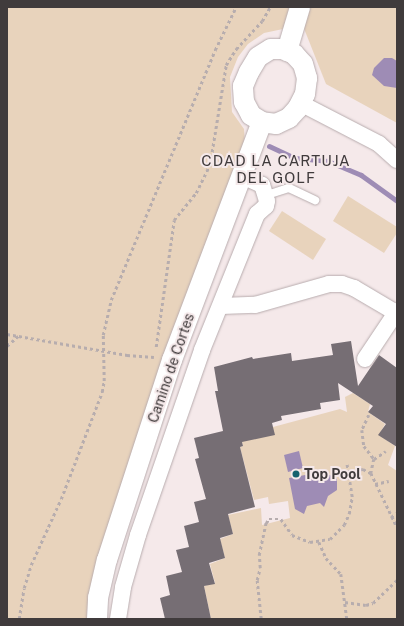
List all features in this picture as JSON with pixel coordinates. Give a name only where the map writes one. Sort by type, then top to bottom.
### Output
[{"type":"street","points":[[287,51],[300,7]]},
{"type":"street","points":[[271,49],[287,51],[294,54],[303,64],[307,78],[305,94],[300,103],[290,118],[276,124],[262,122],[251,115],[244,102],[243,86],[258,57],[271,49]]},
{"type":"street","points":[[300,103],[379,144],[397,160]]},
{"type":"street","name":"Camino de Cortes","points":[[97,619],[98,598],[107,560],[164,358],[248,179],[262,122]]},
{"type":"street","points":[[118,619],[123,587],[138,535],[202,350],[257,214],[266,206],[267,195],[262,185],[248,179]]},
{"type":"street","points":[[221,306],[255,305],[329,284],[342,284],[354,288],[396,316],[365,359]]},
{"type":"lane","points":[[267,195],[289,188],[315,200]]},
{"type":"path","points":[[19,619],[24,588],[31,565],[61,500],[102,392],[104,381],[103,351],[106,316],[111,300],[221,37],[236,7]]},
{"type":"path","points":[[7,334],[103,351],[164,358],[174,220],[196,193],[210,164],[226,65],[236,49],[262,21],[270,7]]},
{"type":"path","points":[[7,346],[18,336]]},
{"type":"path","points":[[369,415],[364,424],[364,446],[374,459]]},
{"type":"path","points":[[386,451],[374,459],[371,473],[397,527]]},
{"type":"path","points":[[261,619],[257,580],[260,568],[259,555],[269,519],[281,519],[286,528],[300,540],[319,542],[337,533],[349,514],[352,497],[347,464]]},
{"type":"path","points":[[349,471],[363,470],[371,473]]},
{"type":"path","points":[[375,484],[389,481]]},
{"type":"path","points":[[391,516],[397,513]]},
{"type":"path","points":[[319,542],[326,558],[341,574],[347,619]]},
{"type":"path","points":[[345,602],[366,605],[373,603],[397,580]]},
{"type":"shaded area","points":[[7,7],[290,7],[283,29],[264,33],[248,44],[238,57],[230,77],[232,112],[244,129],[245,144],[93,619],[7,619]]},
{"type":"shaded area","points":[[309,7],[397,7],[397,123],[326,84],[303,26]]},
{"type":"shaded area","points":[[384,58],[392,58],[397,61],[397,88],[384,86],[372,75],[374,68]]},
{"type":"shaded area","points":[[348,196],[397,227],[397,233],[384,253],[333,221]]},
{"type":"shaded area","points":[[282,211],[326,239],[313,260],[269,231]]},
{"type":"shaded area","points":[[353,393],[370,404],[368,412],[385,424],[379,435],[395,446],[388,465],[397,471],[397,619],[211,619],[204,586],[215,583],[210,564],[225,558],[220,539],[233,534],[228,515],[261,508],[262,525],[290,518],[288,501],[269,504],[268,497],[254,500],[240,447],[243,446],[239,430],[273,427],[340,409],[347,412],[345,397]]},
{"type":"shaded area","points":[[299,451],[303,468],[288,472],[284,455]]},
{"type":"shaded area","points":[[305,475],[314,480],[330,475],[337,479],[337,490],[328,496],[324,507],[320,503],[307,506],[304,514],[295,509],[289,478]]},
{"type":"building","points":[[351,341],[358,386],[379,355],[397,368],[397,447],[378,435],[386,424],[368,412],[373,406],[338,383],[340,400],[320,403],[321,409],[281,416],[282,420],[272,423],[275,435],[242,442],[243,446],[240,447],[255,507],[228,514],[233,534],[220,538],[225,558],[209,563],[215,584],[204,586],[211,619],[165,619],[160,598],[170,595],[166,576],[182,572],[176,550],[189,547],[184,526],[199,522],[194,502],[206,499],[195,459],[199,458],[194,438],[223,431],[215,391],[218,391],[214,367],[252,357],[253,359],[291,353],[292,361],[333,355],[331,344]]},
{"type":"waterway","points":[[269,146],[295,158],[328,161],[361,175],[397,201]]},
{"type":"place","name":"Top Pool","points":[[296,474]]},
{"type":"district","name":"CDAD LA CARTUJA DEL GOLF","points":[[276,168]]}]
